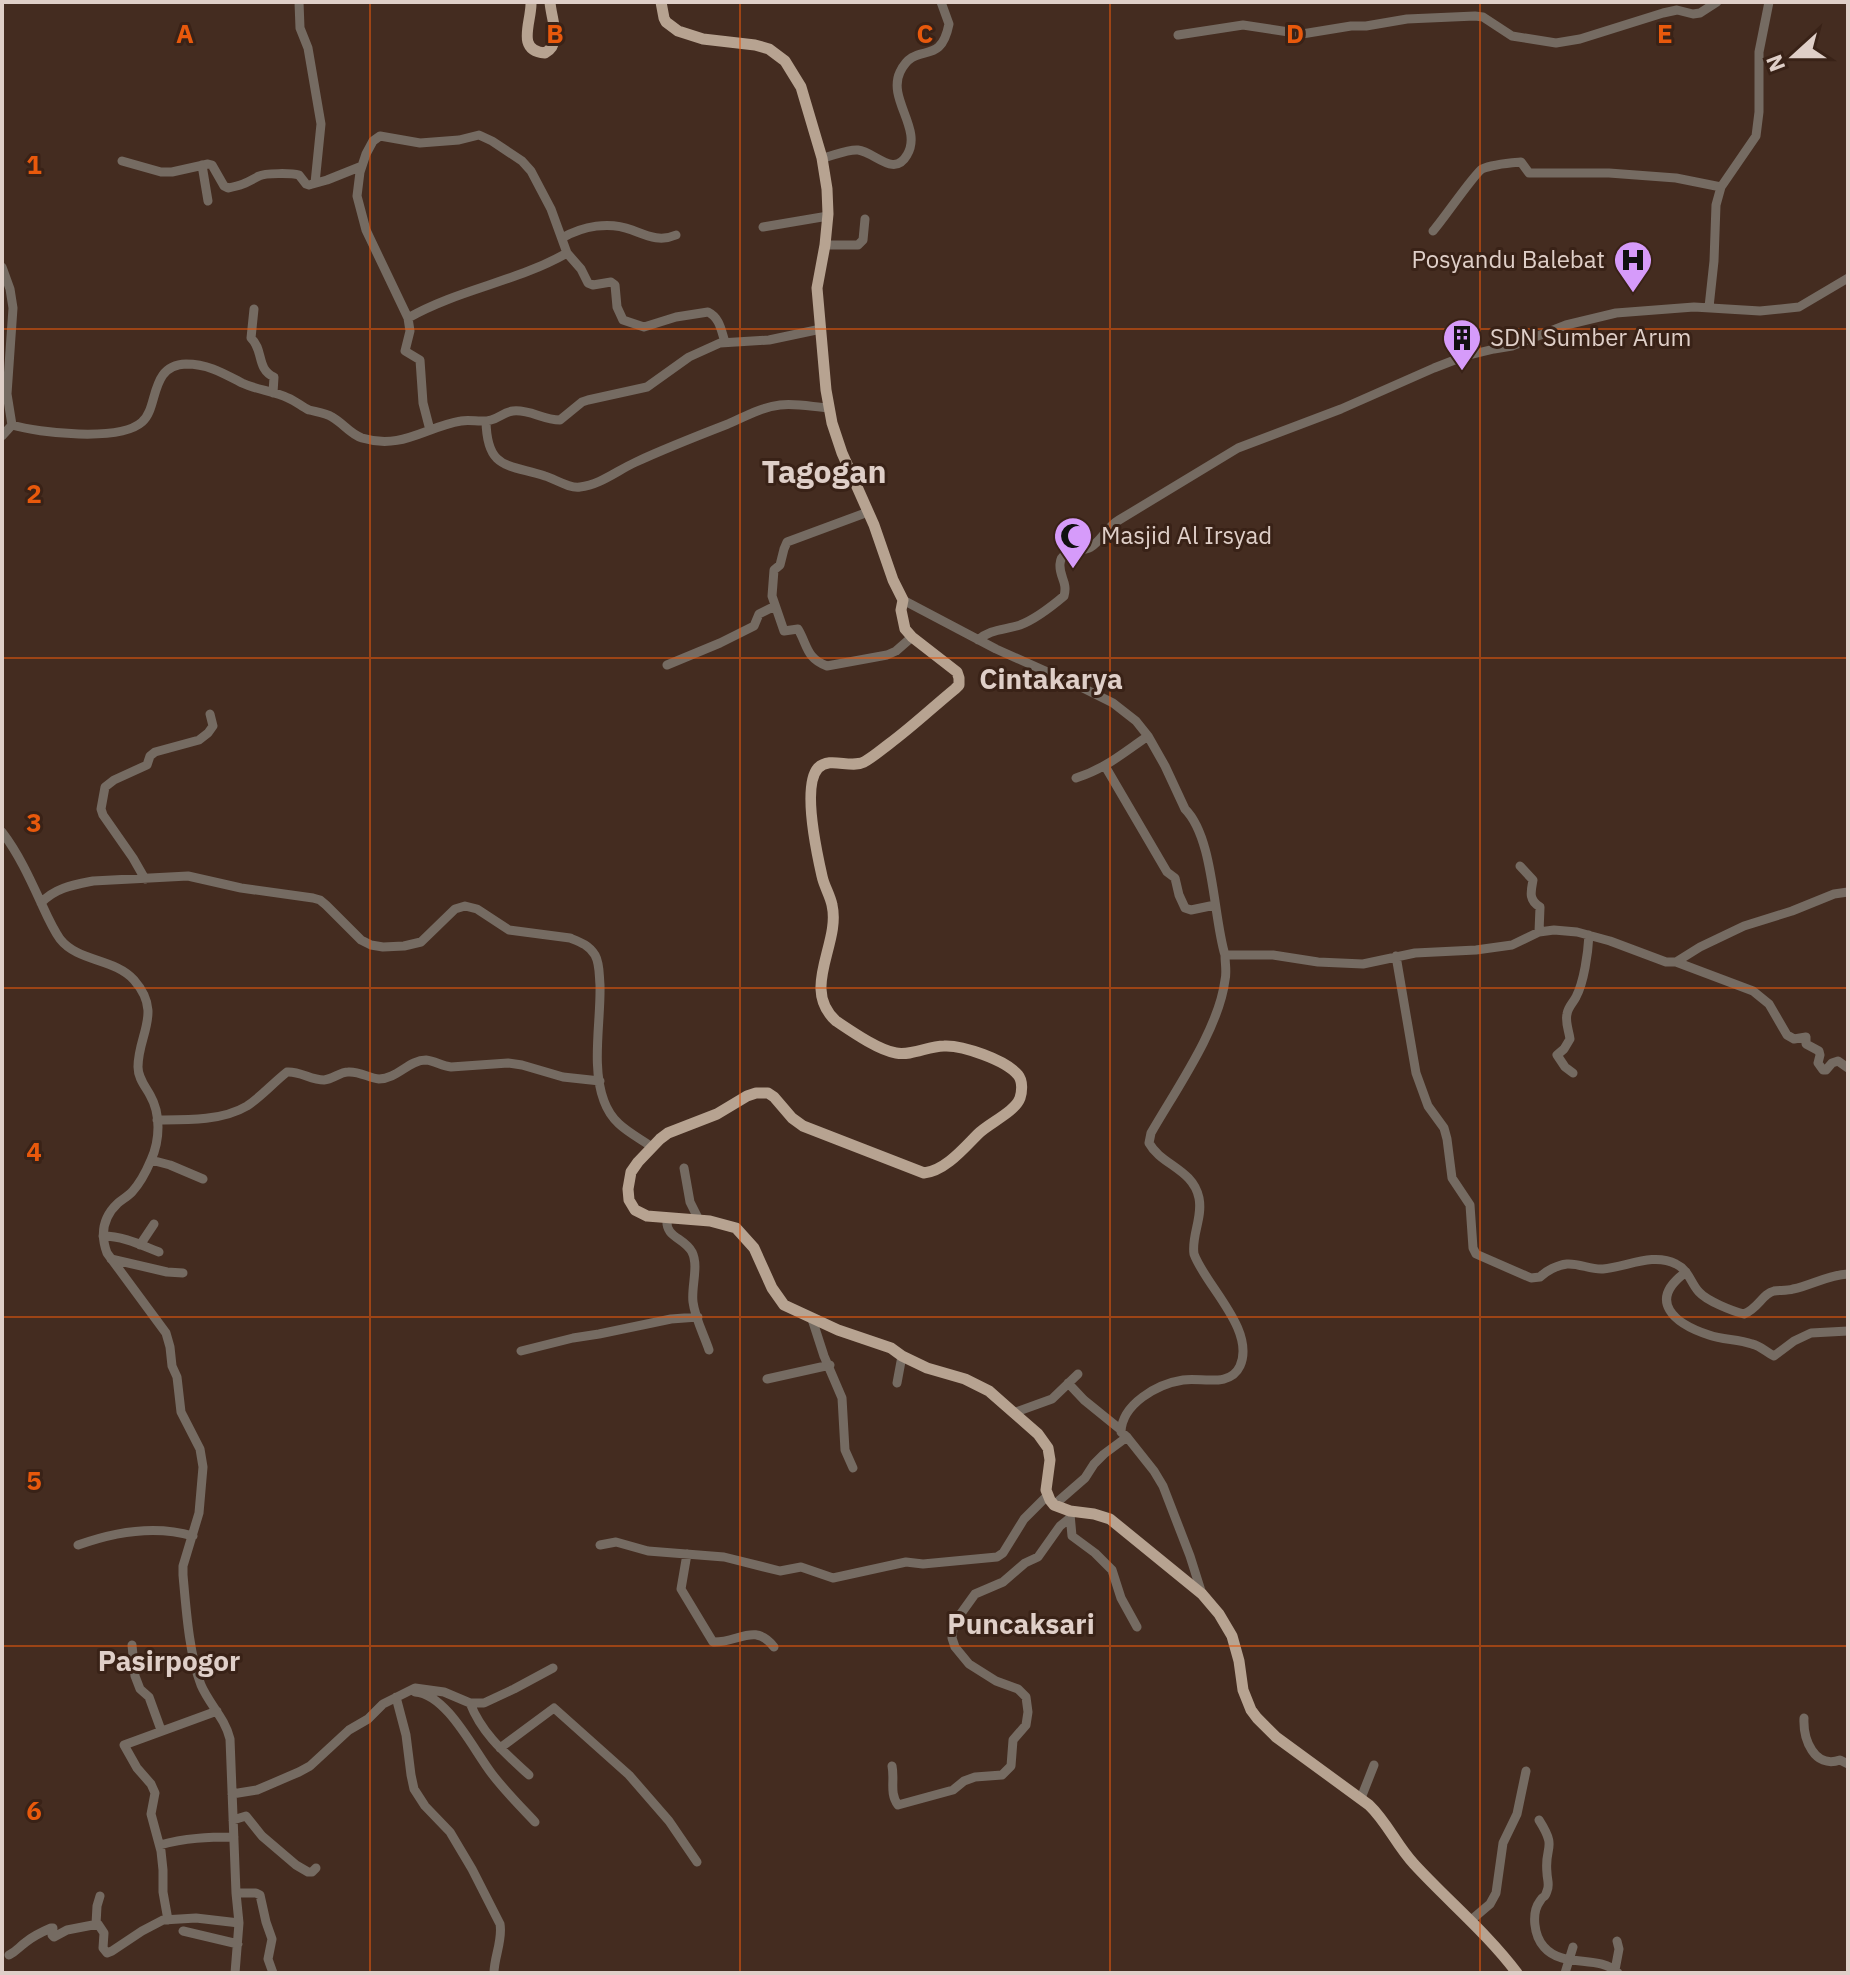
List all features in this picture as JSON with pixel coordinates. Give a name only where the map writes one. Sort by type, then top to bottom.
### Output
[{"type":"main road","points":[[531,2],[528,40],[530,48],[541,53],[549,52],[555,38],[550,2]]},
{"type":"main road","points":[[661,2],[666,22],[678,31],[703,39],[769,49],[785,61],[801,87],[822,158],[827,189],[828,216],[817,288],[829,408],[842,453],[903,600],[901,610],[905,629],[957,672],[959,678],[959,685],[913,726],[866,761],[853,765],[831,762],[815,773],[811,799],[813,834],[833,914],[821,999],[836,1021],[891,1052],[908,1053],[954,1046],[999,1062],[1017,1074],[1022,1089],[1019,1101],[937,1170],[924,1173],[803,1126],[768,1093],[747,1096],[717,1114],[668,1133],[652,1147],[631,1172],[628,1196],[631,1204],[641,1214],[717,1222],[736,1228],[754,1248],[772,1288],[784,1305],[838,1330],[891,1348],[927,1368],[953,1375],[995,1395],[1038,1434],[1048,1448],[1047,1482],[1051,1500],[1070,1515],[1083,1511],[1110,1519],[1202,1594],[1232,1636],[1243,1690],[1257,1718],[1276,1737],[1377,1813],[1414,1863],[1517,1973]]},
{"type":"street","points":[[299,2],[300,28],[308,48],[321,124],[315,183]]},
{"type":"street","points":[[822,158],[856,150],[890,165],[901,163],[905,158],[909,152],[910,136],[897,87],[898,76],[914,55],[940,47],[949,24],[941,2]]},
{"type":"street","points":[[1178,35],[1243,25],[1302,34],[1407,19],[1475,16],[1483,17],[1512,36],[1556,43],[1580,39],[1677,10],[1700,13],[1717,2]]},
{"type":"street","points":[[1709,307],[1716,205],[1721,187],[1756,136],[1759,52],[1769,2]]},
{"type":"street","points":[[430,430],[423,403],[420,360],[405,351],[410,331],[408,318],[366,230],[356,191],[370,145],[380,136],[420,143],[479,135],[484,137],[522,161],[531,171],[551,209],[567,253],[588,283],[614,283],[619,314],[623,320],[644,327],[676,317],[708,312],[719,322],[725,342]]},
{"type":"street","points":[[122,161],[161,172],[212,165],[228,188],[246,184],[262,175],[297,173],[306,184],[315,183],[362,166]]},
{"type":"street","points":[[1433,231],[1479,171],[1492,166],[1521,162],[1529,173],[1609,173],[1698,181],[1721,187]]},
{"type":"street","points":[[202,165],[208,201]]},
{"type":"street","points":[[763,227],[828,216]]},
{"type":"street","points":[[825,245],[858,245],[863,240],[865,219]]},
{"type":"street","points":[[562,238],[601,225],[634,230],[659,239],[676,235]]},
{"type":"street","points":[[408,318],[427,307],[544,266],[567,253]]},
{"type":"street","points":[[2,267],[12,300],[13,320],[6,350],[7,394],[12,425]]},
{"type":"street","points":[[978,640],[988,632],[1020,625],[1064,596],[1066,585],[1060,560],[1064,554],[1095,544],[1110,526],[1238,448],[1378,395],[1465,356],[1512,346],[1566,325],[1648,309],[1709,307],[1760,311],[1799,307],[1848,278]]},
{"type":"street","points":[[254,309],[251,338],[259,349],[264,370],[275,380],[273,393]]},
{"type":"street","points":[[12,425],[59,433],[130,430],[149,415],[153,395],[172,367],[209,366],[245,384],[286,396],[307,409],[331,416],[365,439],[398,442],[460,421],[486,421],[515,410],[560,420],[582,402],[647,387],[707,348],[725,342],[769,340],[821,329]]},
{"type":"street","points":[[486,421],[488,445],[501,463],[577,488],[605,479],[664,449],[766,408],[785,405],[829,408]]},
{"type":"street","points":[[2,436],[12,425]]},
{"type":"street","points":[[868,512],[787,542],[780,565],[774,570],[772,596],[775,606],[784,631],[798,629],[808,653],[822,665],[887,655],[912,637]]},
{"type":"street","points":[[903,600],[978,640],[1100,695],[1136,721],[1165,766],[1201,839],[1211,878],[1226,976],[1214,1018],[1194,1061],[1151,1133],[1149,1143],[1189,1178],[1197,1191],[1200,1210],[1194,1254],[1227,1307],[1243,1349],[1236,1372],[1218,1381],[1184,1379],[1150,1393],[1125,1414],[1122,1419],[1124,1434]]},
{"type":"street","points":[[667,665],[754,626],[761,613],[775,606]]},
{"type":"street","points":[[145,879],[103,815],[101,809],[105,787],[147,765],[155,752],[185,745],[205,736],[213,726],[210,714]]},
{"type":"street","points":[[1076,778],[1095,772],[1148,736]]},
{"type":"street","points":[[1105,766],[1167,872],[1175,878],[1185,908],[1191,910],[1215,905]]},
{"type":"street","points":[[2,832],[17,854],[58,937],[68,947],[119,969],[132,978],[148,1008],[149,1018],[138,1066],[153,1101],[157,1120],[156,1139],[151,1160],[140,1182],[109,1214],[103,1236],[111,1259],[168,1339],[181,1412],[202,1457],[199,1513],[183,1566],[186,1606],[200,1682],[226,1726],[230,1739],[239,1923],[235,1973]]},
{"type":"street","points":[[1520,866],[1533,880],[1531,897],[1534,904],[1540,907],[1539,932]]},
{"type":"street","points":[[41,903],[55,891],[93,881],[188,876],[241,888],[313,898],[326,905],[361,940],[383,947],[421,942],[455,909],[465,906],[477,909],[509,930],[578,941],[592,951],[599,965],[598,1044],[604,1103],[620,1127],[652,1147]]},
{"type":"street","points":[[1676,962],[1744,926],[1834,894],[1848,892]]},
{"type":"street","points":[[1225,955],[1273,955],[1353,964],[1415,953],[1512,945],[1539,932],[1577,932],[1666,962],[1676,962],[1753,991],[1769,1004],[1787,1035],[1794,1039],[1806,1037],[1806,1044],[1820,1052],[1818,1063],[1821,1069],[1826,1070],[1838,1061],[1848,1068]]},
{"type":"street","points":[[1573,1073],[1557,1057],[1570,1039],[1567,1012],[1579,989],[1589,949],[1589,935]]},
{"type":"street","points":[[1396,956],[1416,1073],[1428,1106],[1444,1128],[1452,1178],[1470,1205],[1476,1254],[1531,1278],[1540,1277],[1566,1264],[1602,1269],[1654,1259],[1677,1264],[1700,1294],[1744,1314],[1757,1307],[1772,1292],[1791,1290],[1848,1274]]},
{"type":"street","points":[[157,1120],[184,1120],[234,1112],[250,1104],[291,1071],[325,1080],[349,1072],[386,1078],[416,1062],[429,1060],[451,1067],[508,1063],[563,1077],[600,1081]]},
{"type":"street","points":[[151,1160],[203,1179]]},
{"type":"street","points":[[684,1168],[690,1202],[699,1220]]},
{"type":"street","points":[[667,1219],[668,1230],[693,1254],[693,1301],[709,1350]]},
{"type":"street","points":[[140,1245],[154,1224]]},
{"type":"street","points":[[103,1236],[115,1236],[159,1252]]},
{"type":"street","points":[[111,1259],[183,1273]]},
{"type":"street","points":[[1686,1272],[1672,1283],[1666,1305],[1684,1324],[1708,1334],[1756,1344],[1774,1356],[1811,1333],[1848,1331]]},
{"type":"street","points":[[521,1351],[671,1319],[698,1317]]},
{"type":"street","points":[[812,1319],[842,1398],[845,1450],[853,1468]]},
{"type":"street","points":[[897,1383],[902,1356]]},
{"type":"street","points":[[767,1379],[830,1365]]},
{"type":"street","points":[[1013,1413],[1052,1399],[1078,1374]]},
{"type":"street","points":[[1068,1383],[1124,1434],[1154,1471],[1163,1486],[1202,1594]]},
{"type":"street","points":[[600,1545],[616,1542],[648,1551],[724,1557],[780,1571],[801,1567],[833,1578],[906,1562],[923,1564],[992,1559],[1003,1553],[1024,1519],[1085,1478],[1094,1464],[1124,1434]]},
{"type":"street","points":[[1070,1515],[1072,1536],[1112,1570],[1121,1598],[1137,1627]]},
{"type":"street","points":[[892,1766],[892,1792],[898,1805],[953,1790],[975,1777],[1002,1775],[1011,1766],[1013,1740],[1026,1725],[1026,1697],[1018,1689],[996,1681],[969,1664],[955,1647],[953,1629],[975,1594],[1003,1582],[1025,1563],[1038,1557],[1070,1515]]},
{"type":"street","points":[[78,1545],[92,1539],[136,1531],[175,1532],[193,1536]]},
{"type":"street","points":[[687,1554],[681,1589],[713,1642],[757,1634],[763,1635],[774,1647]]},
{"type":"street","points":[[132,1645],[133,1672],[138,1686],[149,1697],[161,1730]]},
{"type":"street","points":[[232,1794],[257,1790],[310,1766],[378,1708],[415,1688],[444,1692],[470,1703],[484,1703],[553,1668]]},
{"type":"street","points":[[400,1695],[424,1693],[443,1707],[492,1775],[535,1822]]},
{"type":"street","points":[[400,1695],[414,1789],[425,1806],[450,1832],[500,1924],[494,1973]]},
{"type":"street","points":[[470,1703],[477,1721],[529,1775]]},
{"type":"street","points":[[500,1748],[554,1708],[629,1775],[669,1821],[697,1862]]},
{"type":"street","points":[[168,1920],[160,1845],[151,1814],[155,1793],[124,1745],[217,1711]]},
{"type":"street","points":[[1804,1718],[1810,1749],[1826,1762],[1840,1760],[1848,1764]]},
{"type":"street","points":[[1361,1798],[1374,1765]]},
{"type":"street","points":[[1470,1921],[1490,1904],[1496,1893],[1503,1843],[1517,1814],[1526,1771]]},
{"type":"street","points":[[233,1820],[246,1816],[262,1836],[296,1865],[308,1872],[316,1868]]},
{"type":"street","points":[[1539,1820],[1551,1844],[1548,1887],[1538,1904],[1536,1936],[1546,1950],[1568,1961],[1594,1963],[1616,1971],[1617,1941]]},
{"type":"street","points":[[160,1845],[201,1837],[234,1837]]},
{"type":"street","points":[[236,1893],[254,1892],[260,1895],[272,1939],[268,1959],[273,1973]]},
{"type":"street","points":[[96,1924],[100,1896]]},
{"type":"street","points":[[9,1955],[49,1928],[53,1928],[54,1937],[68,1929],[98,1924],[103,1932],[103,1948],[107,1953],[152,1924],[168,1920],[196,1918],[239,1923]]},
{"type":"street","points":[[183,1931],[238,1944]]},
{"type":"street","points":[[1565,1973],[1573,1947]]},
{"type":"place","name":"Posyandu Balebat","points":[[1633,294]]},
{"type":"place","name":"SDN Sumber Arum","points":[[1462,372]]},
{"type":"place","name":"Masjid Al Irsyad","points":[[1073,570]]},
{"type":"district","name":"Tagogan","points":[[824,472]]},
{"type":"district","name":"Cintakarya","points":[[1051,679]]},
{"type":"district","name":"Puncaksari","points":[[1021,1624]]},
{"type":"district","name":"Pasirpogor","points":[[169,1661]]}]
